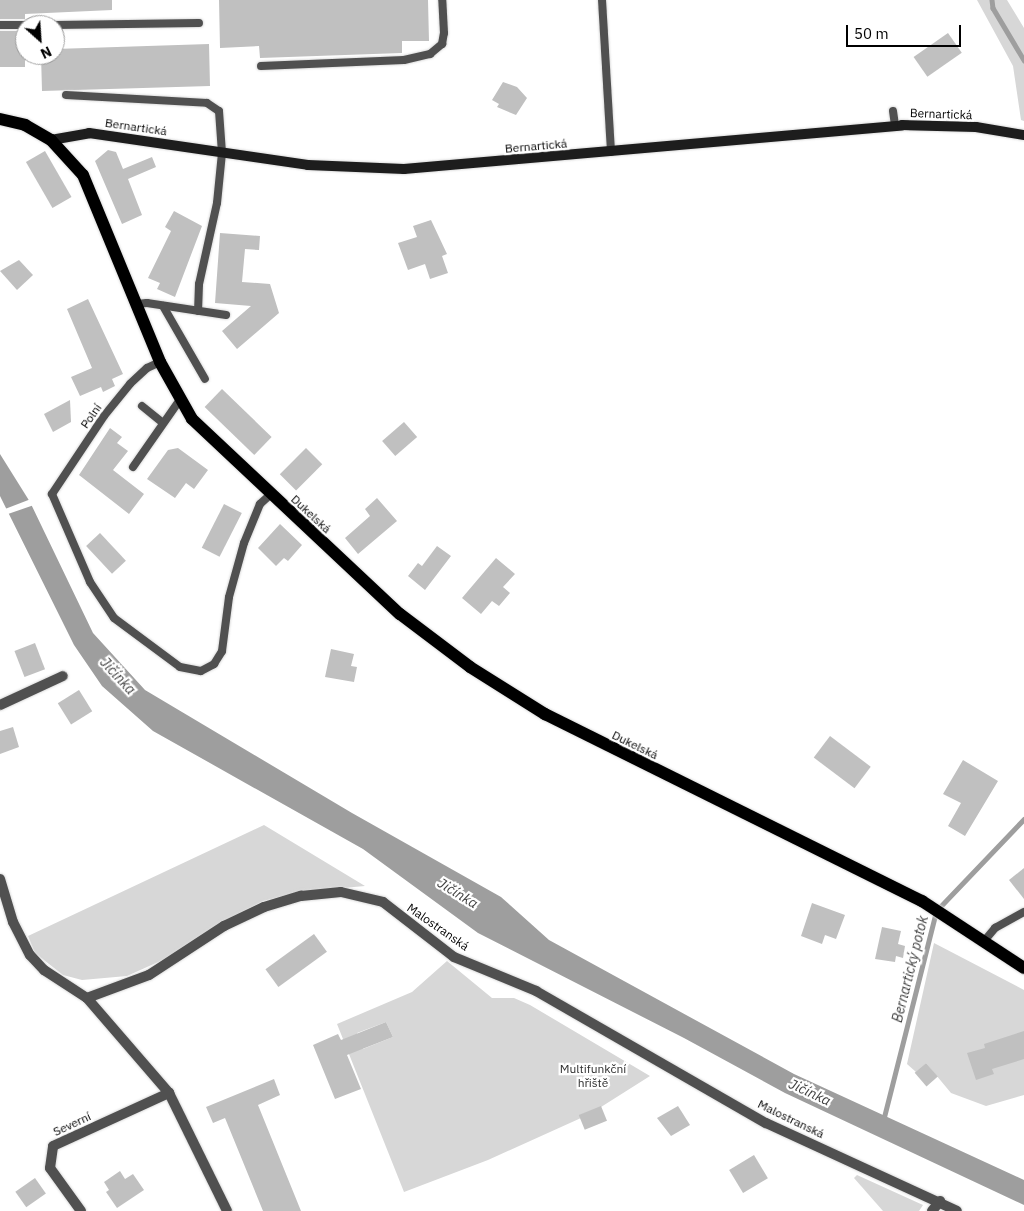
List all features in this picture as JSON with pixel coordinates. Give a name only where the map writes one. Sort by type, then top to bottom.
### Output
[{"type":"main road","name":"Dukelská","points":[[0,119],[25,124],[51,140],[64,150],[83,175],[160,362],[179,401],[206,435],[400,614],[507,691],[583,735],[922,901],[985,940],[1024,968]]},
{"type":"street","name":"Bernartická","points":[[51,140],[89,133],[308,165],[404,170],[895,126],[976,127],[1024,135]]},
{"type":"street","points":[[0,705],[63,676]]},
{"type":"street","points":[[0,879],[13,922],[30,955],[44,970],[87,998],[169,1093],[227,1211]]},
{"type":"street","name":"Malostranská","points":[[87,998],[148,975],[224,926],[264,907],[300,896],[341,892],[383,902],[454,957],[536,991],[766,1123],[940,1201],[957,1211]]},
{"type":"street","name":"Severní","points":[[81,1211],[50,1168],[54,1146],[169,1093]]},
{"type":"street","points":[[932,1211],[940,1201]]},
{"type":"lane","points":[[261,66],[389,61],[430,54],[442,44],[444,33],[442,0]]},
{"type":"lane","points":[[602,0],[611,152]]},
{"type":"lane","points":[[65,25],[199,23]]},
{"type":"lane","points":[[0,25],[15,25]]},
{"type":"lane","points":[[66,95],[207,104],[219,111],[222,152],[217,204],[199,284],[198,311]]},
{"type":"lane","points":[[894,111],[895,126]]},
{"type":"lane","points":[[136,304],[226,315]]},
{"type":"lane","points":[[163,306],[205,378]]},
{"type":"lane","name":"Polní","points":[[160,362],[147,368],[125,390],[52,494],[90,582],[114,618],[180,668],[193,671],[208,669],[219,658],[229,597],[244,543],[260,504],[270,495]]},
{"type":"lane","points":[[133,467],[162,422],[179,401]]},
{"type":"lane","points":[[142,406],[162,422]]},
{"type":"lane","points":[[985,940],[995,928],[1024,912]]},
{"type":"green space","points":[[977,0],[1007,0],[1024,28],[1024,121],[1021,120],[1013,66]]},
{"type":"green space","points":[[264,825],[365,886],[299,892],[263,901],[222,922],[167,958],[127,976],[82,980],[63,975],[35,953],[28,936]]},
{"type":"green space","points":[[934,943],[1024,990],[1024,1095],[986,1106],[951,1093],[926,1063],[916,1072],[907,1064]]},
{"type":"green space","name":"Multifunkční hřiště","points":[[447,961],[492,998],[514,998],[530,1005],[650,1076],[601,1107],[580,1115],[581,1118],[488,1160],[404,1192],[337,1024],[412,992]],"holes":[[[386,1022],[393,1037],[363,1049],[357,1033]]]},
{"type":"green space","points":[[857,1175],[923,1205],[919,1211],[883,1211],[854,1178]]},
{"type":"water","name":"Jičínka","points":[[0,454],[30,502],[93,633],[145,690],[352,813],[501,897],[549,940],[794,1074],[1024,1180],[1024,1205],[785,1093],[684,1038],[478,933],[363,849],[153,731],[102,686],[74,645],[0,496]]},
{"type":"pier","points":[[31,499],[34,505],[8,514],[5,509]]},
{"type":"building","points":[[0,0],[112,0],[112,10],[25,14],[15,15],[15,19],[0,19]]},
{"type":"building","points":[[219,0],[428,0],[429,41],[402,41],[402,53],[260,58],[259,46],[220,48]]},
{"type":"building","points":[[0,31],[15,31],[15,65],[25,65],[25,67],[0,67]]},
{"type":"building","points":[[948,33],[962,53],[927,77],[914,57]]},
{"type":"building","points":[[209,44],[210,86],[42,91],[41,65],[65,65],[65,49]]},
{"type":"building","points":[[503,82],[517,87],[527,98],[516,115],[497,107],[499,104],[492,100]]},
{"type":"building","points":[[108,150],[116,152],[123,169],[152,157],[156,167],[128,179],[142,215],[122,224],[95,161]]},
{"type":"building","points":[[45,151],[72,197],[52,208],[26,162]]},
{"type":"building","points":[[174,211],[202,226],[175,297],[157,289],[160,283],[148,278],[171,231],[165,227]]},
{"type":"building","points":[[431,220],[447,254],[442,256],[448,273],[430,279],[425,264],[408,270],[398,243],[417,237],[413,226]]},
{"type":"building","points":[[220,233],[260,236],[259,250],[245,249],[242,282],[270,284],[279,313],[237,349],[222,331],[251,306],[215,303]]},
{"type":"building","points":[[19,260],[33,275],[17,290],[0,271]]},
{"type":"building","points":[[88,299],[123,374],[112,379],[115,386],[103,392],[101,387],[80,396],[71,377],[92,368],[67,309]]},
{"type":"building","points":[[222,389],[272,437],[254,455],[205,407]]},
{"type":"building","points":[[70,400],[71,422],[53,432],[44,414]]},
{"type":"building","points":[[404,422],[417,437],[395,456],[382,441]]},
{"type":"building","points":[[110,428],[122,437],[117,443],[128,451],[113,470],[144,494],[129,514],[79,475]]},
{"type":"building","points":[[178,448],[208,470],[194,489],[186,483],[175,498],[147,479],[168,450]]},
{"type":"building","points":[[306,448],[322,464],[296,490],[280,474]]},
{"type":"building","points":[[377,498],[397,521],[358,554],[345,538],[370,516],[365,509]]},
{"type":"building","points":[[224,504],[242,513],[220,557],[202,548]]},
{"type":"building","points":[[280,524],[302,545],[288,561],[284,558],[276,566],[258,548]]},
{"type":"building","points":[[100,533],[126,561],[112,574],[86,546]]},
{"type":"building","points":[[437,546],[451,556],[425,590],[408,576],[418,563],[422,566]]},
{"type":"building","points":[[496,558],[515,574],[503,587],[510,593],[499,606],[492,601],[481,614],[462,598]]},
{"type":"building","points":[[35,643],[45,669],[24,677],[14,651]]},
{"type":"building","points":[[331,649],[354,654],[351,666],[357,667],[354,682],[325,677]]},
{"type":"building","points":[[79,690],[92,711],[71,724],[58,703]]},
{"type":"building","points":[[13,727],[19,747],[0,754],[0,731]]},
{"type":"building","points":[[830,736],[871,767],[854,788],[814,758]]},
{"type":"building","points":[[963,760],[998,781],[965,836],[948,826],[961,803],[943,794]]},
{"type":"building","points":[[1024,868],[1024,899],[1009,880]]},
{"type":"building","points":[[812,903],[845,915],[836,939],[825,935],[822,944],[801,936]]},
{"type":"building","points":[[882,927],[901,931],[898,944],[905,946],[903,958],[896,956],[895,962],[875,959]]},
{"type":"building","points":[[314,934],[327,952],[278,987],[265,969]]},
{"type":"building","points":[[386,1022],[393,1037],[347,1055],[361,1089],[335,1099],[313,1045],[338,1034],[341,1040]]},
{"type":"building","points":[[1024,1031],[1024,1059],[992,1069],[994,1074],[976,1080],[967,1053],[985,1048],[984,1044]]},
{"type":"building","points":[[926,1063],[938,1077],[926,1086],[915,1073]]},
{"type":"building","points":[[274,1079],[280,1095],[258,1105],[301,1211],[263,1211],[225,1118],[213,1123],[206,1107]]},
{"type":"building","points":[[601,1106],[607,1121],[585,1130],[579,1115]]},
{"type":"building","points":[[678,1106],[690,1125],[671,1136],[657,1118]]},
{"type":"building","points":[[754,1155],[768,1178],[743,1193],[729,1170]]},
{"type":"building","points":[[120,1171],[125,1179],[133,1174],[144,1190],[117,1208],[106,1192],[109,1190],[104,1182]]},
{"type":"building","points":[[35,1178],[46,1194],[26,1207],[15,1192]]},
{"type":"waterway","name":"Bernartický potok","points":[[992,0],[993,8],[1024,60]]},
{"type":"waterway","name":"Bernartický potok","points":[[883,1121],[936,911],[1024,819]]}]
